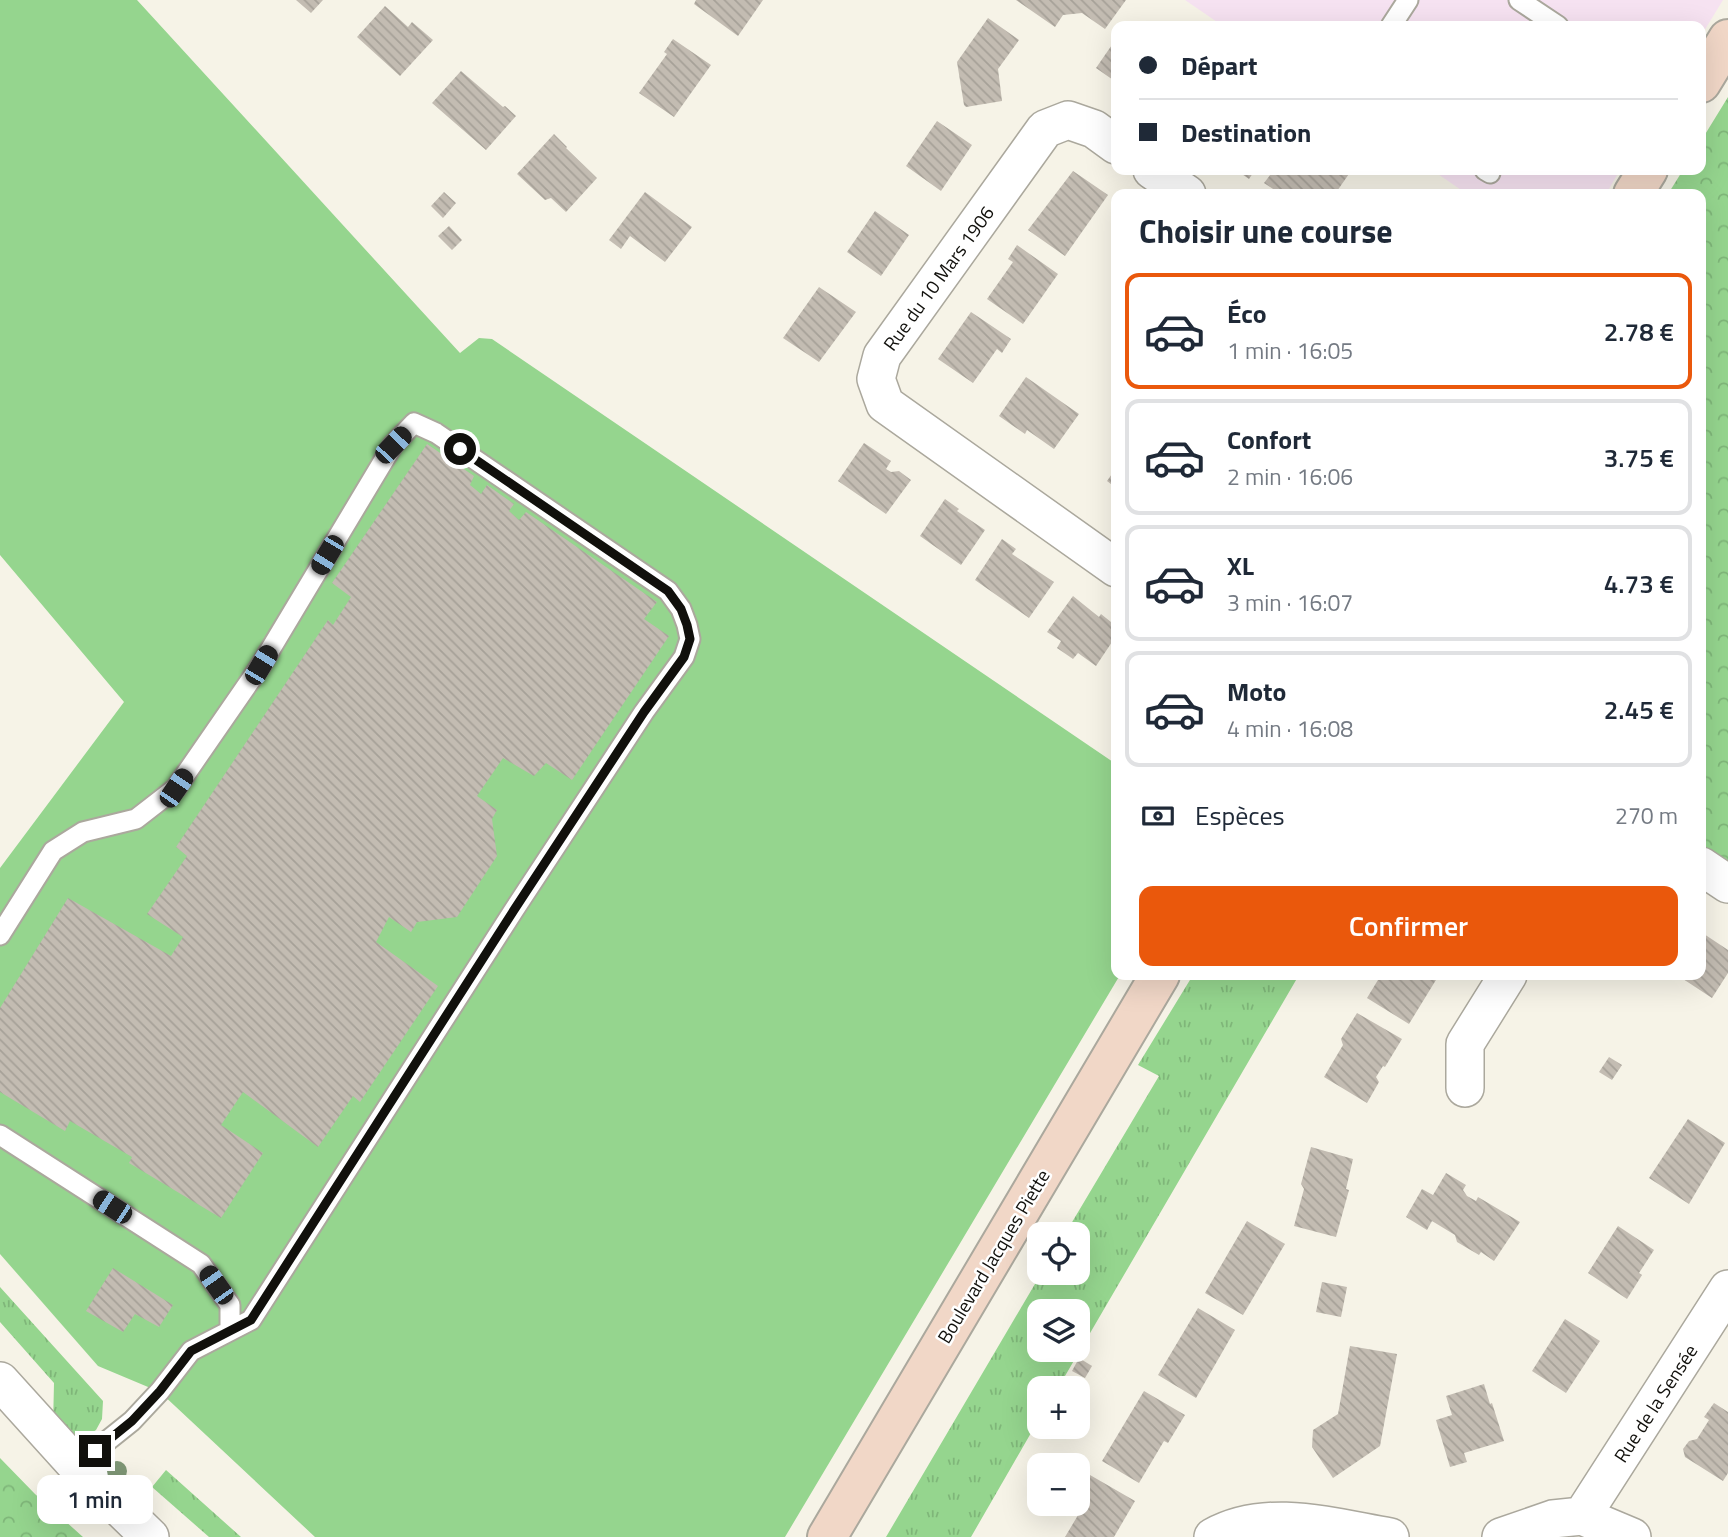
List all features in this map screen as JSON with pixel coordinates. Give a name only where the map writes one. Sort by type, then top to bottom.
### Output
[{"type":"main road","points":[[1706,75],[1728,39]]},
{"type":"main road","name":"Boulevard Jacques Piette","points":[[827,1537],[1157,980]]},
{"type":"street","name":"Rue du 10 Mars 1906","points":[[1111,141],[1094,129],[1068,120],[1045,129],[882,356],[876,379],[885,404],[1111,564]]},
{"type":"street","points":[[1159,175],[1179,189]]},
{"type":"street","points":[[1706,869],[1728,884]]},
{"type":"street","points":[[1465,1088],[1465,1044],[1505,980]]},
{"type":"street","name":"Rue de la Sensée","points":[[1582,1516],[1728,1289]]},
{"type":"street","points":[[0,1381],[126,1537]]},
{"type":"street","points":[[0,1407],[70,1471],[149,1537]]},
{"type":"street","points":[[1501,1537],[1553,1518],[1582,1516],[1632,1537]]},
{"type":"street","points":[[1213,1537],[1247,1522],[1294,1521],[1390,1537]]},
{"type":"lane","points":[[1396,21],[1408,0]]},
{"type":"lane","points":[[1519,0],[1550,21]]},
{"type":"lane","points":[[0,935],[53,851],[83,832],[136,819],[176,788],[261,665],[393,445],[414,423],[436,433],[668,591],[681,609],[690,639],[684,657],[644,712],[514,910],[251,1320],[191,1351],[132,1421],[70,1471]]},
{"type":"lane","points":[[0,1135],[201,1264],[230,1305],[230,1330]]},
{"type":"shaded area","points":[[1185,0],[1723,0],[1706,28],[1706,21],[1216,21]]},
{"type":"shaded area","points":[[1439,175],[1617,175],[1609,189],[1460,189]]},
{"type":"green space","points":[[0,0],[137,0],[460,353],[479,338],[492,339],[1111,761],[1111,980],[1117,980],[785,1537],[315,1537],[160,1392],[98,1366],[0,1254],[0,868],[124,702],[0,555]]},
{"type":"green space","points":[[1728,97],[1728,884],[1706,869],[1706,189],[1671,189],[1680,175],[1706,175],[1706,133]]},
{"type":"green space","points":[[1190,980],[1296,980],[1090,1333],[1090,1299],[1027,1299],[1027,1362],[1073,1362],[1065,1376],[1027,1376],[1027,1439],[971,1537],[886,1537],[1034,1285],[1090,1285],[1090,1222],[1072,1222],[1159,1076],[1138,1065]]},
{"type":"green space","points":[[0,1287],[103,1401],[102,1419],[96,1430],[84,1438],[65,1436],[53,1426],[54,1383],[0,1322]]},
{"type":"green space","points":[[0,1458],[35,1494],[83,1537],[0,1537]]},
{"type":"green space","points":[[166,1470],[241,1537],[209,1537],[152,1487]]},
{"type":"building","points":[[296,0],[323,0],[311,13]]},
{"type":"building","points":[[696,0],[763,0],[738,36],[694,4]]},
{"type":"building","points":[[1016,0],[1126,0],[1105,29],[1082,13],[1063,15],[1055,27]]},
{"type":"building","points":[[385,6],[408,27],[412,22],[433,40],[400,76],[357,37]]},
{"type":"building","points":[[988,18],[1019,40],[998,69],[1002,101],[966,107],[957,62]]},
{"type":"building","points":[[673,39],[711,65],[674,117],[639,93],[667,54],[664,52]]},
{"type":"building","points":[[1111,46],[1111,78],[1096,68]]},
{"type":"building","points":[[461,71],[516,116],[486,150],[432,103]]},
{"type":"building","points":[[937,121],[972,145],[941,191],[906,166]]},
{"type":"building","points":[[554,134],[597,178],[566,212],[551,198],[545,200],[517,174]]},
{"type":"building","points":[[1073,171],[1108,195],[1065,256],[1028,230]]},
{"type":"building","points":[[1270,175],[1348,175],[1338,189],[1273,189],[1264,183]]},
{"type":"building","points":[[444,192],[456,203],[443,218],[431,206]]},
{"type":"building","points":[[645,192],[692,227],[665,262],[630,236],[621,249],[609,240]]},
{"type":"building","points":[[875,211],[909,235],[881,276],[847,252]]},
{"type":"building","points":[[449,226],[462,240],[452,250],[438,236]]},
{"type":"building","points":[[1017,245],[1058,274],[1023,324],[987,299],[1013,262],[1008,259]]},
{"type":"building","points":[[819,287],[856,312],[819,362],[783,338]]},
{"type":"building","points":[[971,312],[1011,339],[1002,353],[997,349],[973,383],[938,359]]},
{"type":"building","points":[[1026,377],[1079,414],[1054,449],[1027,430],[1025,434],[999,416]]},
{"type":"building","points":[[864,443],[891,461],[886,469],[891,472],[899,471],[911,480],[886,514],[838,481]]},
{"type":"building","points":[[427,444],[474,476],[470,485],[481,494],[487,485],[514,504],[509,511],[519,520],[526,512],[657,602],[644,619],[669,636],[572,780],[546,763],[534,776],[503,758],[477,796],[497,810],[492,819],[497,856],[457,917],[417,922],[411,932],[389,917],[376,942],[438,986],[360,1102],[353,1096],[318,1147],[243,1092],[221,1125],[263,1153],[221,1218],[129,1163],[132,1157],[70,1121],[65,1131],[0,1092],[0,1008],[68,898],[171,956],[183,937],[147,914],[187,856],[176,847],[328,620],[333,625],[351,597],[332,583]]},
{"type":"building","points":[[945,499],[959,509],[957,511],[985,530],[961,565],[920,536]]},
{"type":"building","points":[[1002,539],[1016,549],[1012,554],[1054,582],[1029,618],[975,580]]},
{"type":"building","points":[[1073,596],[1099,617],[1101,614],[1111,622],[1111,644],[1096,666],[1078,653],[1073,659],[1057,648],[1061,641],[1047,632]]},
{"type":"building","points":[[1706,935],[1728,950],[1728,973],[1712,998],[1685,980],[1706,980]]},
{"type":"building","points":[[1378,980],[1436,980],[1409,1024],[1367,998]]},
{"type":"building","points":[[1357,1013],[1402,1039],[1376,1077],[1379,1082],[1367,1103],[1324,1077],[1343,1045],[1341,1039]]},
{"type":"building","points":[[1609,1057],[1622,1065],[1612,1080],[1599,1072]]},
{"type":"building","points":[[1688,1119],[1725,1143],[1689,1204],[1649,1178]]},
{"type":"building","points":[[1311,1147],[1353,1159],[1346,1189],[1349,1190],[1336,1237],[1294,1226]]},
{"type":"building","points":[[1446,1173],[1466,1185],[1463,1190],[1467,1196],[1476,1201],[1478,1197],[1520,1222],[1494,1261],[1457,1242],[1455,1235],[1432,1221],[1427,1230],[1406,1217],[1422,1189],[1433,1195]]},
{"type":"building","points":[[1247,1221],[1285,1244],[1243,1315],[1205,1293]]},
{"type":"building","points":[[1618,1226],[1654,1250],[1627,1299],[1588,1273]]},
{"type":"building","points":[[113,1268],[173,1305],[159,1327],[135,1314],[123,1332],[86,1311]]},
{"type":"building","points":[[1322,1282],[1347,1287],[1341,1317],[1316,1312]]},
{"type":"building","points":[[1198,1308],[1235,1330],[1196,1398],[1158,1375]]},
{"type":"building","points":[[1565,1319],[1600,1341],[1566,1393],[1532,1371]]},
{"type":"building","points":[[1350,1346],[1397,1354],[1380,1446],[1333,1478],[1312,1447],[1313,1430],[1338,1414]]},
{"type":"building","points":[[1077,1362],[1086,1362],[1092,1366],[1086,1376],[1072,1371]]},
{"type":"building","points":[[1484,1384],[1504,1441],[1464,1453],[1467,1462],[1450,1467],[1436,1420],[1452,1415],[1446,1396]]},
{"type":"building","points":[[1144,1391],[1185,1415],[1168,1443],[1164,1441],[1139,1483],[1102,1461]]},
{"type":"building","points":[[1714,1403],[1728,1412],[1728,1473],[1723,1481],[1685,1457],[1683,1449],[1689,1441],[1697,1439],[1709,1420],[1704,1417]]},
{"type":"building","points":[[1090,1475],[1135,1501],[1114,1537],[1065,1537],[1078,1516],[1090,1516]]},
{"type":"route","points":[[95,1451],[132,1421],[191,1351],[251,1320],[514,910],[644,712],[684,657],[690,639],[687,625],[681,609],[668,591],[460,449]]}]
